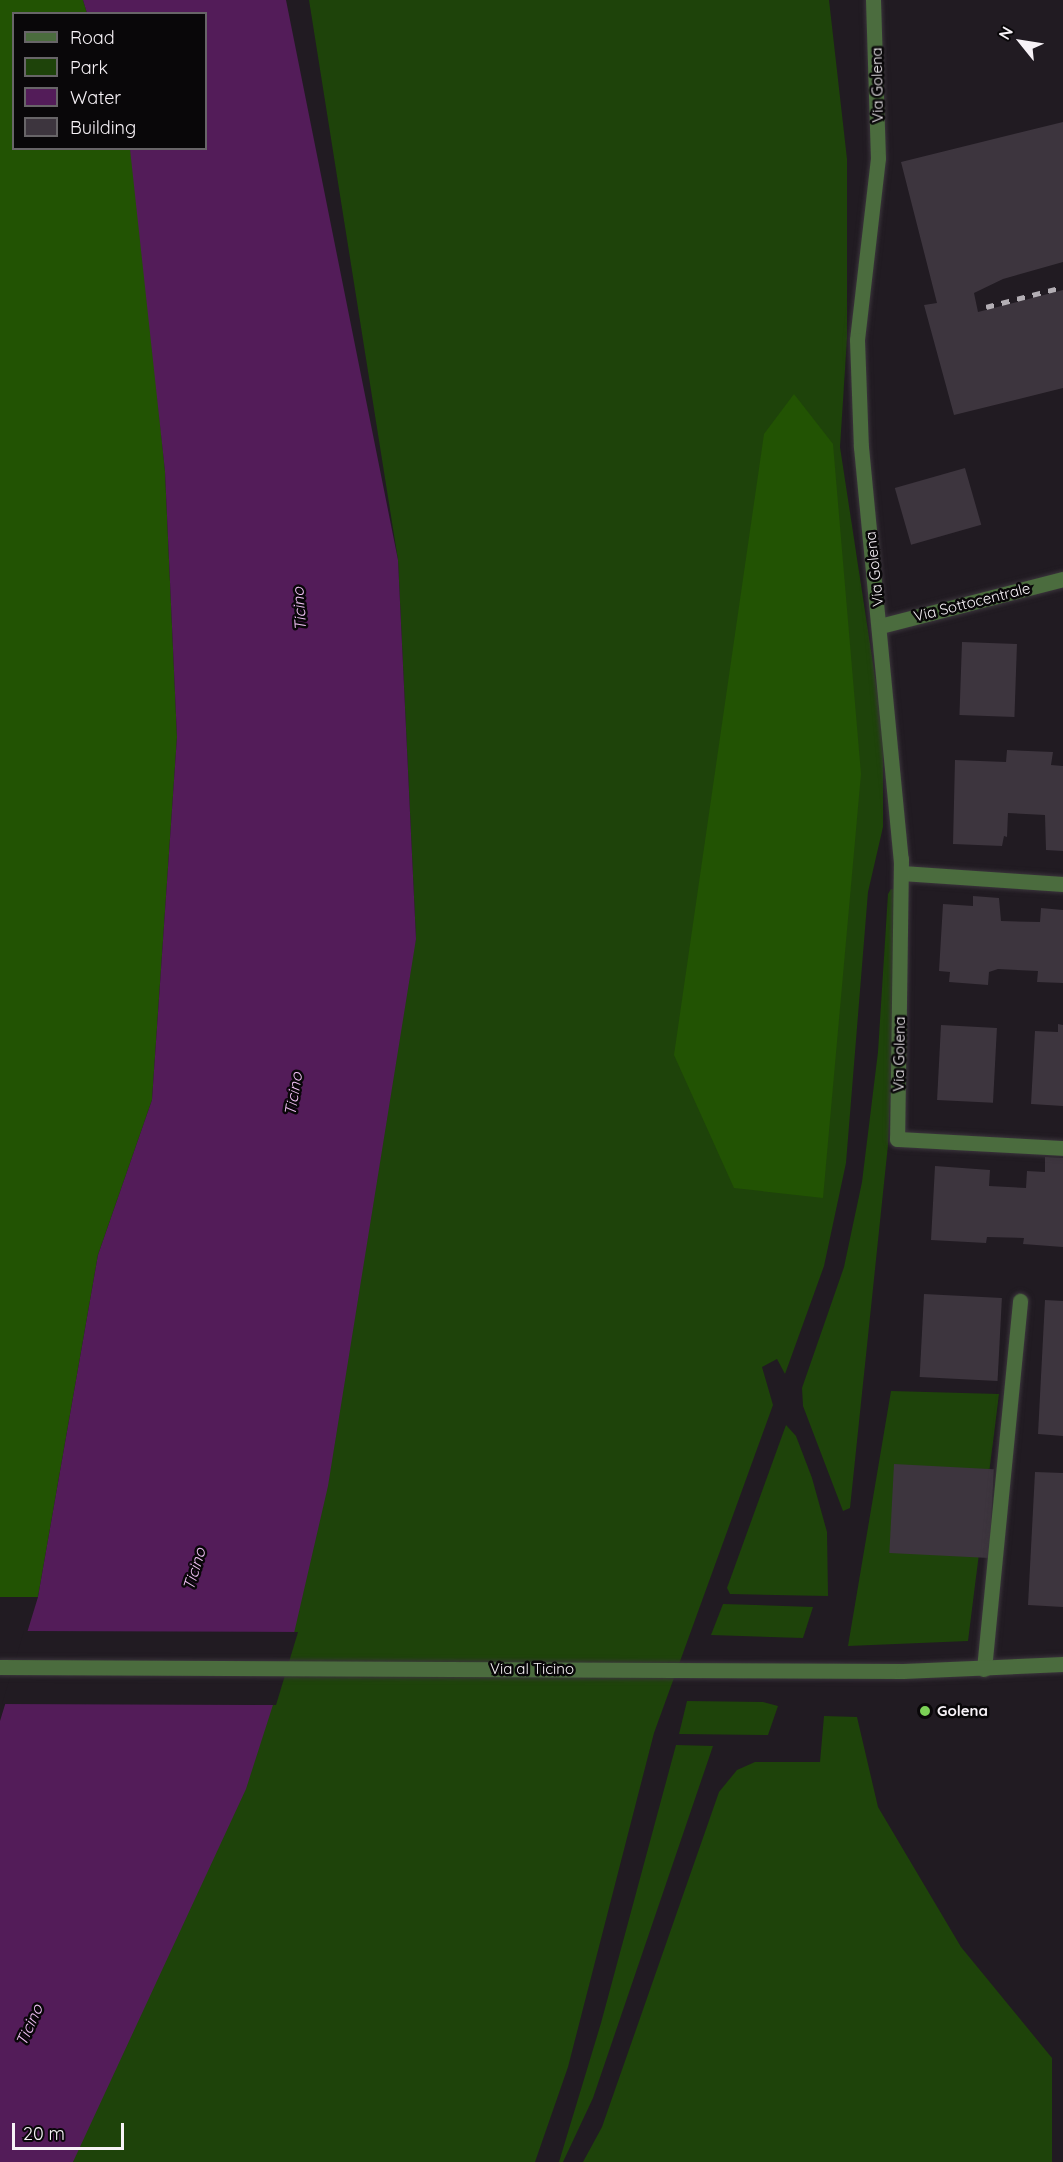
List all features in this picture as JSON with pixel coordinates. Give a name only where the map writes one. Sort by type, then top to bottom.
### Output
[{"type":"street","name":"Via Golena","points":[[873,0],[878,158],[857,340],[861,447],[902,873],[897,1139],[1063,1148]]},
{"type":"street","name":"Via Sottocentrale","points":[[880,626],[1063,579]]},
{"type":"street","points":[[902,873],[1063,884]]},
{"type":"street","points":[[984,1670],[1020,1301]]},
{"type":"street","name":"Via al Ticino","points":[[0,1667],[984,1670],[1063,1664]]},
{"type":"green space","points":[[0,0],[83,0],[87,12],[12,12],[12,150],[130,150],[134,161],[165,471],[177,737],[152,1100],[98,1255],[38,1597],[0,1597]]},
{"type":"green space","points":[[309,0],[829,0],[847,159],[847,338],[840,447],[883,729],[883,827],[868,892],[846,1163],[824,1266],[785,1374],[777,1359],[762,1367],[773,1405],[654,1733],[568,2067],[535,2162],[73,2162],[416,939],[398,560]]},
{"type":"green space","points":[[794,394],[833,444],[861,774],[823,1198],[734,1188],[674,1055],[764,434]]},
{"type":"green space","points":[[891,889],[895,890],[897,944],[888,1145],[850,1508],[843,1511],[803,1406],[802,1388],[844,1267],[862,1182],[878,1052],[888,894]]},
{"type":"green space","points":[[891,1391],[999,1394],[968,1641],[848,1646]]},
{"type":"green space","points":[[786,1425],[796,1436],[812,1478],[827,1532],[828,1596],[730,1594],[727,1588]]},
{"type":"green space","points":[[723,1604],[813,1607],[803,1638],[711,1635]]},
{"type":"green space","points":[[687,1701],[763,1702],[778,1706],[768,1735],[679,1734]]},
{"type":"green space","points":[[824,1716],[857,1717],[878,1807],[961,1947],[1052,2058],[1052,2162],[583,2162],[602,2127],[719,1792],[737,1770],[755,1762],[820,1762]]},
{"type":"green space","points":[[676,1745],[713,1746],[593,2098],[563,2162],[559,2162],[601,2023]]},
{"type":"water","name":"Ticino","points":[[83,0],[286,0],[398,560],[416,939],[328,1486],[289,1655],[246,1789],[73,2162],[0,2162],[0,1721],[38,1597],[98,1255],[152,1100],[177,737],[165,471],[130,150],[207,150],[207,12],[87,12]]},
{"type":"pier","points":[[24,1631],[298,1632],[276,1705],[2,1704]]},
{"type":"building","points":[[1063,122],[1063,262],[1003,279],[974,293],[978,312],[1063,290],[1063,388],[954,415],[924,305],[937,303],[901,162]]},
{"type":"building","points":[[965,468],[981,525],[911,545],[895,488]]},
{"type":"building","points":[[962,642],[1017,644],[1014,717],[959,715]]},
{"type":"building","points":[[1007,750],[1053,752],[1051,765],[1063,766],[1063,851],[1046,850],[1045,815],[1008,813],[1007,837],[1004,836],[1002,846],[953,844],[955,760],[1006,762]]},
{"type":"building","points":[[973,896],[999,898],[1001,921],[1040,922],[1041,908],[1063,910],[1063,983],[1037,982],[1038,971],[998,969],[989,972],[988,985],[949,982],[950,972],[939,971],[943,904],[973,906]]},
{"type":"building","points":[[1058,1024],[1063,1025],[1063,1106],[1031,1104],[1035,1031],[1058,1032]]},
{"type":"building","points":[[941,1025],[997,1028],[993,1103],[937,1100]]},
{"type":"building","points":[[1045,1157],[1063,1158],[1063,1247],[1023,1244],[1024,1238],[987,1237],[986,1243],[931,1240],[935,1166],[990,1170],[989,1186],[1026,1188],[1027,1171],[1045,1172]]},
{"type":"building","points":[[924,1294],[1002,1298],[998,1381],[920,1377]]},
{"type":"building","points":[[1045,1300],[1063,1301],[1063,1436],[1038,1434]]},
{"type":"building","points":[[894,1464],[994,1469],[989,1558],[889,1553]]},
{"type":"building","points":[[1035,1472],[1063,1473],[1063,1607],[1028,1605]]},
{"type":"railway","points":[[986,307],[1063,287]]},
{"type":"place","name":"Golena","points":[[925,1711]]}]
